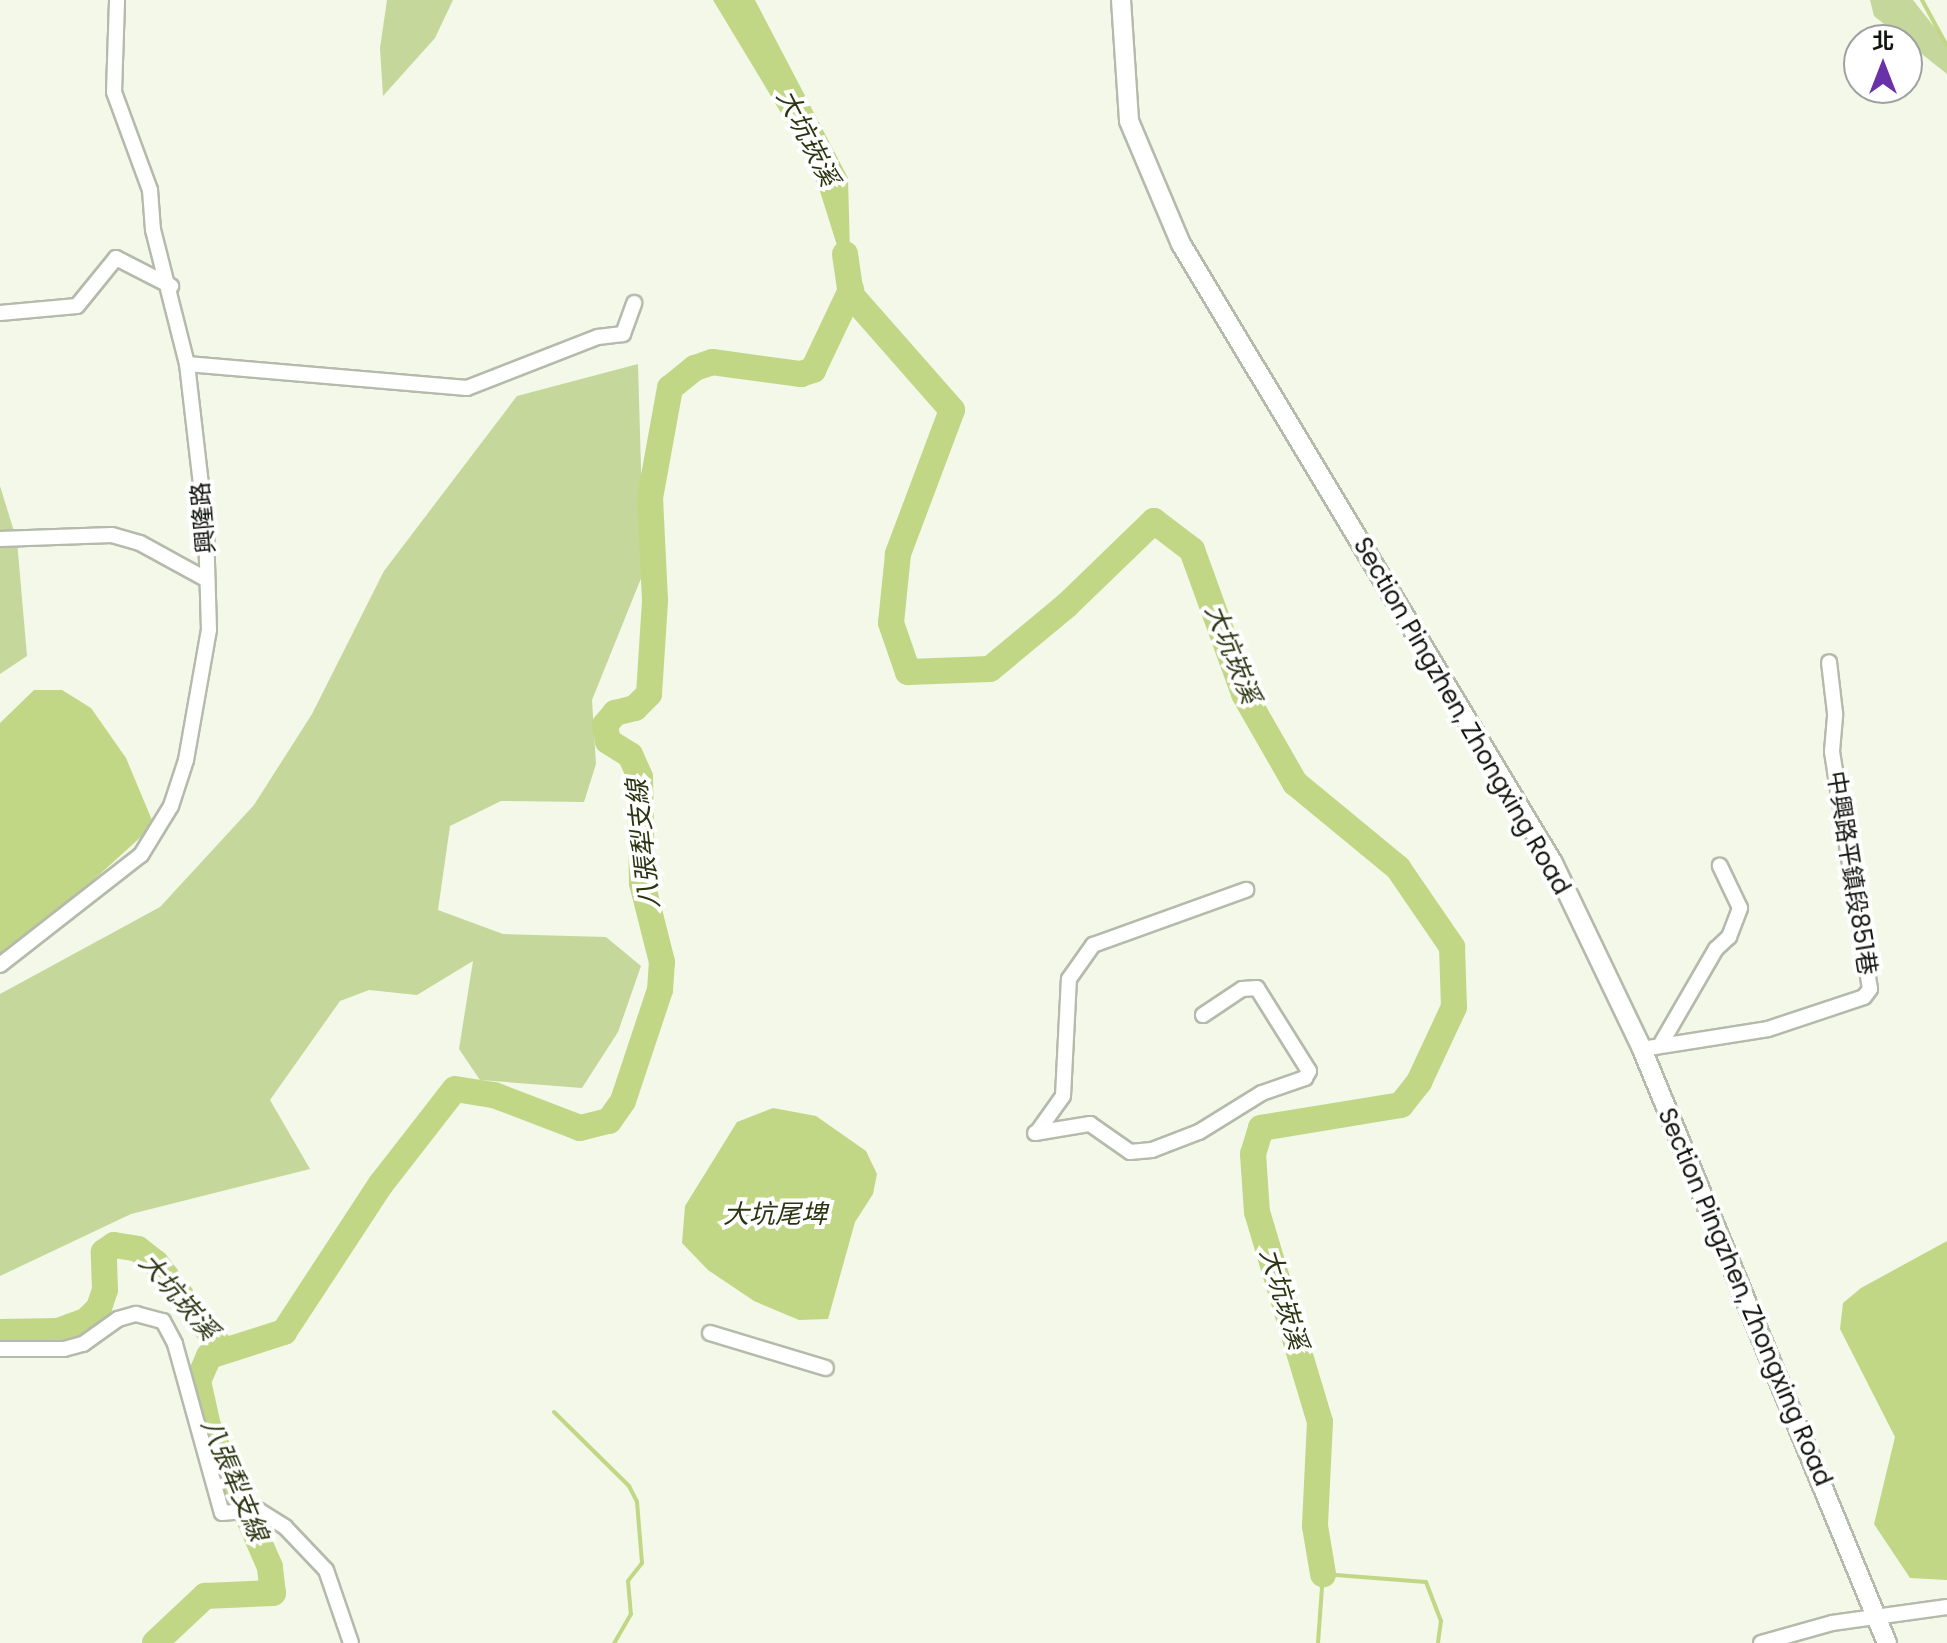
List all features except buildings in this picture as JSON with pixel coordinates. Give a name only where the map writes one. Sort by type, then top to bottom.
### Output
[{"type":"street","name":"興隆路","points":[[0,965],[141,855],[171,806],[186,760],[209,630],[204,578],[206,528],[187,364],[171,286],[153,230],[150,190],[114,92],[117,0]]},
{"type":"street","name":"Section Pingzhen, Zhongxing Road","points":[[1121,0],[1129,121],[1181,244],[1553,863],[1642,1049],[1887,1643]]},
{"type":"street","points":[[0,313],[77,306],[116,258],[171,286]]},
{"type":"street","points":[[187,364],[467,388],[598,337],[623,334],[634,303]]},
{"type":"street","points":[[0,539],[112,535],[140,543],[204,578]]},
{"type":"street","name":"中興路平鎮段851巷","points":[[1642,1049],[1662,1042],[1768,1029],[1864,997],[1870,989],[1832,751],[1835,713],[1829,662]]},
{"type":"street","points":[[1662,1042],[1716,949],[1729,937],[1740,908],[1720,866]]},
{"type":"street","points":[[1203,1015],[1242,989],[1257,988],[1309,1071],[1305,1078],[1262,1093],[1199,1132],[1152,1150],[1130,1152],[1090,1124],[1035,1133],[1049,1121],[1063,1096],[1069,979],[1093,945],[1246,890]]},
{"type":"street","points":[[0,1349],[64,1349],[83,1344],[118,1319],[136,1314],[163,1321],[175,1344],[196,1436],[222,1513],[258,1510],[285,1527],[326,1570],[351,1643]]},
{"type":"street","points":[[710,1333],[826,1368]]},
{"type":"street","points":[[1761,1643],[1832,1623],[1947,1607]]},
{"type":"shaded area","points":[[387,0],[453,0],[435,38],[383,96],[380,48]]},
{"type":"shaded area","points":[[1870,0],[1913,0],[1947,43],[1947,74],[1923,55],[1923,24],[1884,24],[1874,16]]},
{"type":"shaded area","points":[[638,364],[644,571],[592,700],[596,764],[584,802],[501,801],[450,826],[438,910],[503,934],[606,937],[641,966],[618,1032],[582,1088],[480,1080],[459,1049],[473,961],[417,995],[369,990],[340,1001],[270,1100],[310,1169],[131,1214],[0,1276],[0,994],[160,907],[254,805],[312,714],[384,571],[517,396]]},
{"type":"shaded area","points":[[0,486],[17,541],[27,656],[0,674]]},
{"type":"water","points":[[713,0],[755,0],[848,178],[851,290],[818,185],[792,131]]},
{"type":"water","points":[[34,690],[62,690],[91,708],[126,758],[154,825],[0,965],[0,723]]},
{"type":"water","name":"大坑尾埤","points":[[773,1108],[816,1116],[866,1151],[877,1174],[873,1194],[855,1222],[828,1319],[799,1320],[754,1301],[708,1270],[682,1243],[685,1206],[737,1122]]},
{"type":"water","points":[[1947,1241],[1947,1580],[1910,1578],[1874,1524],[1895,1437],[1840,1329],[1843,1303],[1861,1288]]},
{"type":"waterway","points":[[1922,0],[1947,46]]},
{"type":"waterway","name":"大坑崁溪","points":[[845,254],[851,295],[952,410],[898,554],[891,623],[908,672],[990,669],[1067,605],[1154,521],[1192,550],[1244,694],[1295,783],[1398,868],[1452,947],[1454,1007],[1419,1082],[1401,1105],[1261,1128],[1253,1154],[1257,1212],[1320,1422],[1315,1526],[1323,1574]]},
{"type":"waterway","name":"八張犁支線","points":[[155,1643],[205,1596],[273,1593],[270,1567],[208,1426],[198,1381],[209,1356],[284,1332],[381,1184],[455,1089],[494,1095],[580,1128],[609,1121],[623,1101],[660,990],[662,962],[642,883],[640,777],[630,755],[608,741],[605,725],[615,713],[635,708],[649,694],[655,600],[650,498],[670,388],[695,368],[712,362],[801,374],[813,370],[851,290]]},
{"type":"waterway","name":"大坑崁溪","points":[[0,1332],[58,1331],[86,1321],[99,1308],[105,1290],[104,1252],[114,1245],[138,1249],[156,1263],[224,1351]]},
{"type":"waterway","points":[[554,1412],[629,1486],[637,1502],[642,1563],[628,1581],[631,1614],[614,1643]]},
{"type":"waterway","points":[[1318,1643],[1323,1574],[1426,1582],[1441,1621],[1438,1643]]}]
